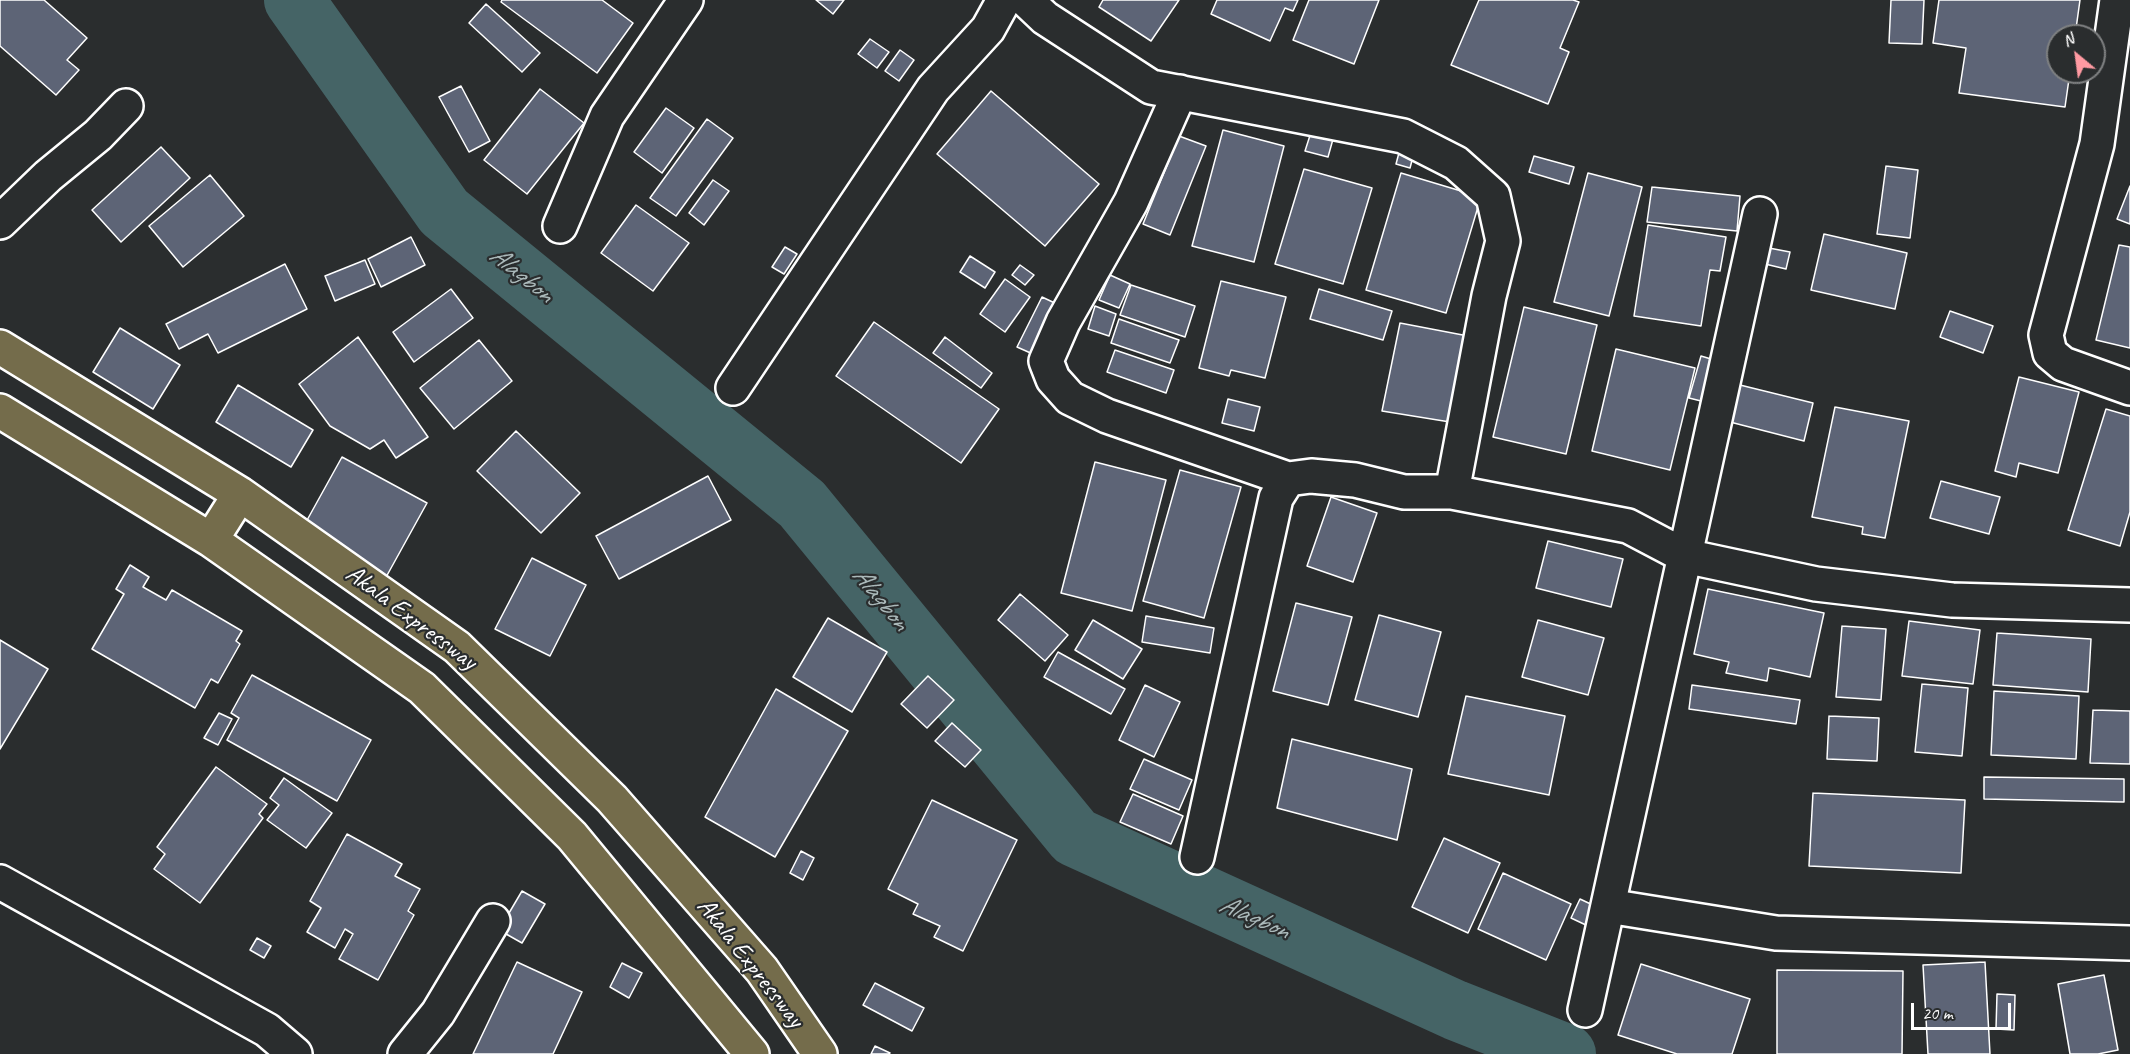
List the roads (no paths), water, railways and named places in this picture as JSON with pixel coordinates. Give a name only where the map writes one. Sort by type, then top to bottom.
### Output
[{"type":"main road","name":"Akala Expressway","points":[[0,347],[240,494],[458,647],[612,799],[762,970],[820,1054]]},
{"type":"main road","name":"Akala Expressway","points":[[0,411],[210,540],[422,688],[572,836],[752,1054]]},
{"type":"main road","points":[[210,540],[240,494]]},
{"type":"street","points":[[560,226],[608,116],[686,0]]},
{"type":"street","points":[[733,388],[933,89],[988,29],[1004,0]]},
{"type":"street","points":[[1026,0],[1045,18],[1151,87],[1403,136],[1456,163],[1493,196],[1503,241],[1489,296],[1452,492]]},
{"type":"street","points":[[2117,0],[2097,144],[2046,335],[2050,353],[2063,364],[2130,388]]},
{"type":"street","points":[[1180,92],[1131,202],[1063,322],[1046,361],[1053,379],[1070,398],[1107,416],[1288,479],[1311,476],[1355,480],[1404,492],[1452,492],[1628,526],[1685,556],[1816,584],[1952,600],[2130,605]]},
{"type":"street","points":[[0,222],[48,176],[98,135],[126,106]]},
{"type":"street","points":[[1585,1010],[1760,214]]},
{"type":"street","points":[[1197,857],[1276,498],[1288,479]]},
{"type":"street","points":[[0,882],[267,1030],[295,1054]]},
{"type":"street","points":[[1608,906],[1776,933],[2130,943]]},
{"type":"street","points":[[405,1054],[438,1013],[493,921]]},
{"type":"waterway","name":"Alagbon","points":[[294,0],[444,212],[802,504],[1075,837],[1455,1010],[1566,1054]]}]
